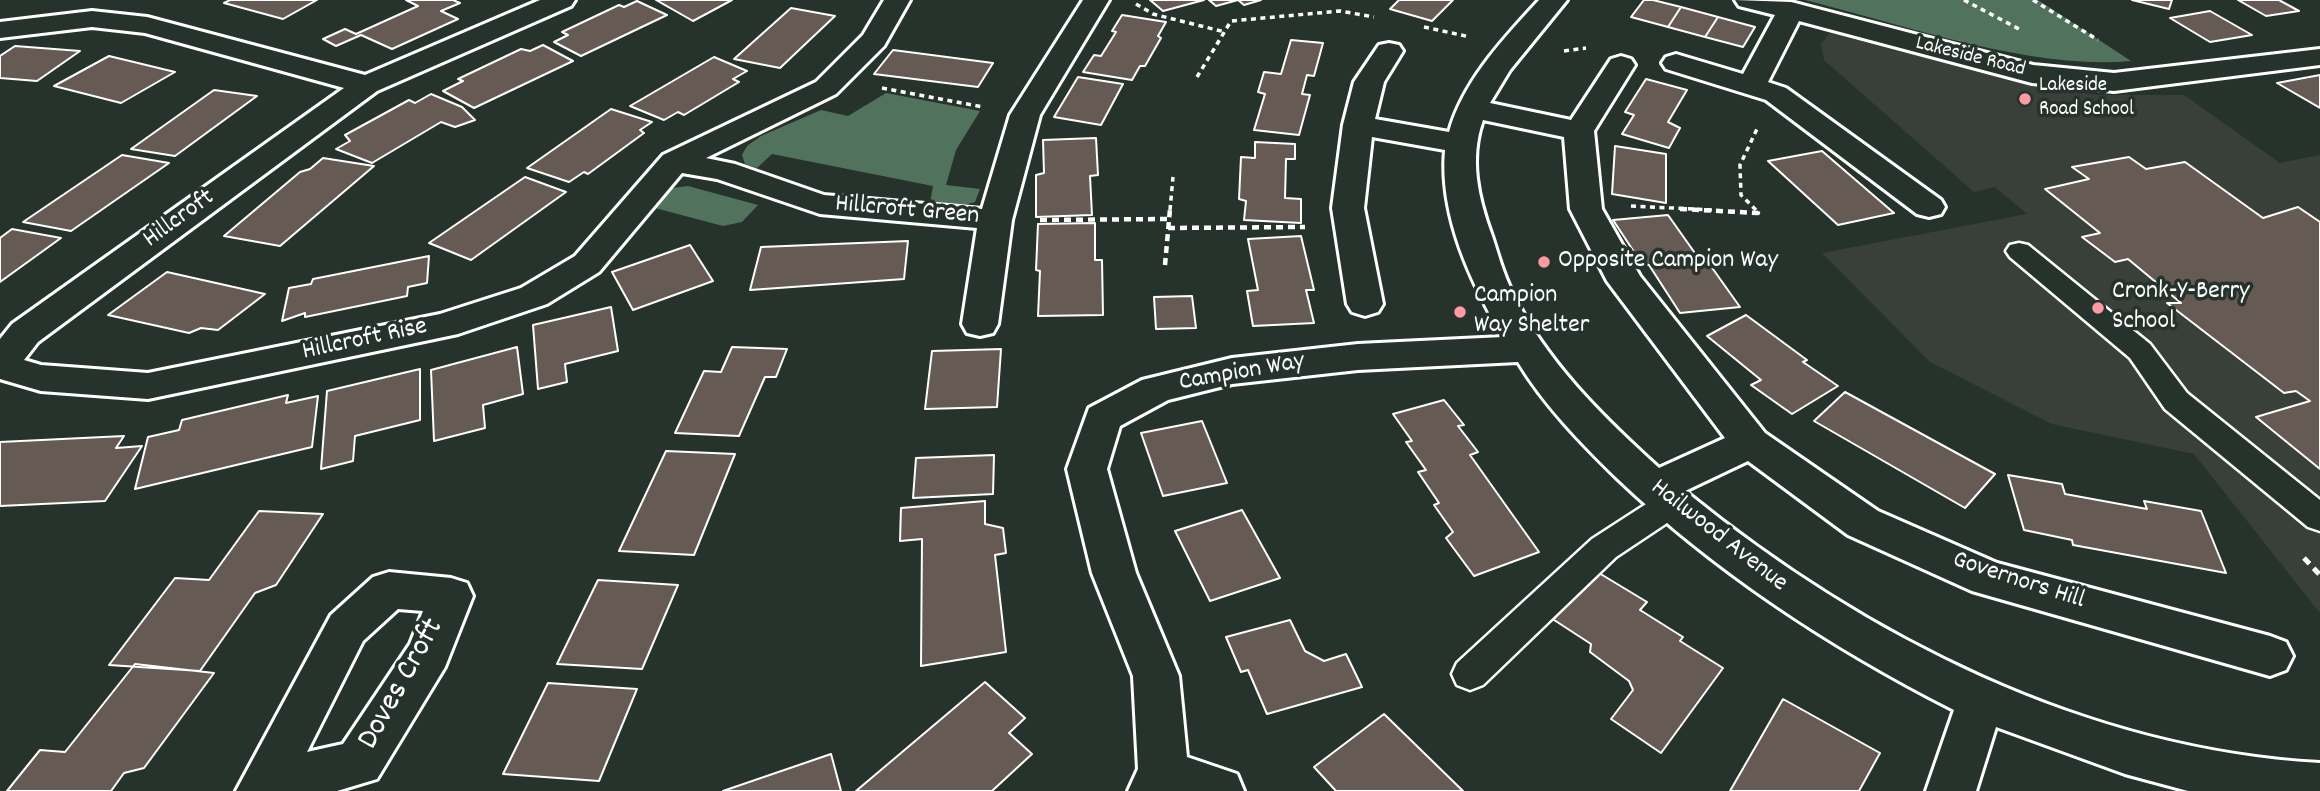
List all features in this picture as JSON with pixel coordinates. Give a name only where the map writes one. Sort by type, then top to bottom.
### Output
[{"type":"street","name":"Hillcroft","points":[[0,365],[25,333],[367,85],[562,0]]},
{"type":"street","name":"Hillcroft Rise","points":[[0,365],[41,378],[148,386],[445,325],[534,296],[587,264],[674,162],[826,88],[874,40],[897,0]]},
{"type":"street","name":"Hillcroft Green","points":[[980,324],[995,220],[1025,115],[1096,0]]},
{"type":"street","points":[[1467,127],[1512,49],[1554,0]]},
{"type":"street","name":"Lakeside Road","points":[[1748,0],[2032,74],[2114,82],[2320,57]]},
{"type":"street","points":[[1752,84],[1791,10]]},
{"type":"street","points":[[0,30],[92,19],[147,25],[367,85]]},
{"type":"street","points":[[1365,304],[1348,208],[1358,125],[1369,82],[1390,51]]},
{"type":"street","points":[[1676,63],[1752,84],[1776,94],[1928,207]]},
{"type":"street","points":[[1358,125],[1579,131],[1621,65]]},
{"type":"street","name":"Hailwood Avenue","points":[[1467,127],[1461,182],[1480,267],[1493,296],[1525,349],[1586,421],[1661,496],[1744,561],[1825,617],[1981,700],[2149,759],[2289,785],[2320,786]]},
{"type":"street","name":"Governors Hill","points":[[1579,131],[1586,209],[1625,281],[1752,443],[1863,523],[1988,578],[2270,656]]},
{"type":"street","name":"Hillcroft Green","points":[[674,162],[724,171],[820,204],[995,220]]},
{"type":"street","name":"Campion Way","points":[[1158,782],[1156,676],[1114,573],[1087,469],[1103,418],[1156,390],[1232,371],[1358,357],[1525,349]]},
{"type":"street","points":[[1661,496],[1752,443]]},
{"type":"street","points":[[1951,791],[1981,700]]},
{"type":"street","points":[[1158,782],[1219,791]]},
{"type":"lane","points":[[2019,251],[2140,351],[2176,401],[2320,518]]},
{"type":"lane","points":[[1470,674],[1661,496]]},
{"type":"path","points":[[1129,0],[1153,14],[1225,32]]},
{"type":"path","points":[[2033,0],[2159,77]]},
{"type":"path","points":[[1197,77],[1231,21],[1340,11],[1387,19]]},
{"type":"path","points":[[1412,25],[1477,39]]},
{"type":"path","points":[[836,77],[1025,115]]},
{"type":"path","points":[[1586,209],[1638,205],[1758,213],[1741,195],[1740,165],[1758,128],[1809,118]]},
{"type":"path","points":[[1166,265],[1173,177]]},
{"type":"path","points":[[995,220],[1168,219]]},
{"type":"path","points":[[1168,228],[1351,226]]},
{"type":"path","points":[[2299,552],[2320,575]]},
{"type":"shaded area","name":"Cronk-Y-Berry School","points":[[1830,33],[2038,85],[2096,95],[2184,95],[2280,163],[2320,155],[2320,613],[2194,454],[2052,424],[1930,362],[1822,253],[2027,214],[1995,187],[1974,192],[1824,60],[1821,44]]},
{"type":"green space","points":[[1805,0],[2038,0],[2131,61],[2092,62],[2010,52],[1925,33]]},
{"type":"green space","points":[[886,93],[980,111],[956,150],[946,185],[980,189],[975,202],[960,206],[930,203],[933,186],[772,154],[757,168],[745,164],[742,155],[747,146],[761,136],[821,110],[848,116]]},
{"type":"green space","points":[[688,186],[758,205],[742,222],[723,226],[655,208],[673,188]]},
{"type":"building","points":[[230,0],[317,0],[283,19],[224,3]]},
{"type":"building","points":[[406,0],[453,0],[460,3],[441,11],[458,19],[392,49],[361,35],[336,46],[323,39],[345,29],[356,34],[418,6]]},
{"type":"building","points":[[656,0],[732,0],[693,21]]},
{"type":"building","points":[[1150,0],[1204,0],[1163,11]]},
{"type":"building","points":[[1209,0],[1238,0],[1216,6]]},
{"type":"building","points":[[1238,0],[1261,0],[1244,5]]},
{"type":"building","points":[[1399,0],[1453,0],[1432,21],[1390,9]]},
{"type":"building","points":[[1644,0],[1681,7],[1668,27],[1631,17]]},
{"type":"building","points":[[2132,0],[2172,0],[2169,9]]},
{"type":"building","points":[[2238,0],[2279,0],[2299,11],[2266,16]]},
{"type":"building","points":[[637,1],[667,15],[581,56],[554,42],[568,35],[562,32],[619,5],[624,7]]},
{"type":"building","points":[[1681,7],[1718,17],[1705,37],[1668,27]]},
{"type":"building","points":[[791,8],[835,16],[780,68],[734,59]]},
{"type":"building","points":[[2210,11],[2252,35],[2210,42],[2170,18]]},
{"type":"building","points":[[1122,15],[1166,22],[1158,36],[1161,38],[1145,66],[1140,66],[1132,80],[1083,72],[1094,55],[1101,56],[1116,32],[1112,31]]},
{"type":"building","points":[[1718,17],[1755,27],[1743,47],[1705,37]]},
{"type":"building","points":[[1291,40],[1323,43],[1314,76],[1307,75],[1302,94],[1310,95],[1299,135],[1254,130],[1265,94],[1258,92],[1264,72],[1281,74]]},
{"type":"building","points":[[543,45],[573,61],[474,108],[443,91],[463,81],[458,79],[521,49],[530,51]]},
{"type":"building","points":[[15,46],[80,51],[37,81],[0,78],[0,56]]},
{"type":"building","points":[[893,50],[993,63],[978,87],[874,74]]},
{"type":"building","points":[[109,56],[175,72],[121,103],[54,86]]},
{"type":"building","points":[[714,57],[747,71],[733,79],[739,82],[684,115],[678,112],[664,120],[630,106]]},
{"type":"building","points":[[2320,75],[2320,108],[2277,83]]},
{"type":"building","points":[[1078,77],[1123,84],[1101,125],[1054,117]]},
{"type":"building","points":[[1646,79],[1687,90],[1668,122],[1680,128],[1669,148],[1622,134],[1634,115],[1625,112]]},
{"type":"building","points":[[214,90],[257,96],[175,156],[131,149]]},
{"type":"building","points":[[431,94],[462,107],[475,120],[455,127],[441,122],[372,163],[336,149],[350,141],[345,135],[409,100],[415,103]]},
{"type":"building","points":[[611,109],[652,122],[640,130],[644,133],[588,174],[584,172],[569,182],[527,168]]},
{"type":"building","points":[[1096,138],[1098,175],[1090,176],[1092,215],[1036,217],[1036,175],[1044,173],[1043,140]]},
{"type":"building","points":[[1255,142],[1295,144],[1295,159],[1286,159],[1285,198],[1301,199],[1301,223],[1244,220],[1246,201],[1239,199],[1241,157],[1255,158]]},
{"type":"building","points":[[1615,146],[1666,154],[1666,203],[1612,194]]},
{"type":"building","points":[[1822,151],[1894,213],[1838,225],[1768,161]]},
{"type":"building","points":[[122,155],[169,163],[71,231],[23,222]]},
{"type":"building","points":[[2129,157],[2146,169],[2185,162],[2263,218],[2298,207],[2320,222],[2320,469],[2256,417],[2310,401],[2296,391],[2284,393],[2167,303],[2181,303],[2128,259],[2115,262],[2082,237],[2100,233],[2045,189],[2089,179],[2072,167]]},
{"type":"building","points":[[323,158],[374,166],[280,246],[224,236],[300,172],[310,169]]},
{"type":"building","points":[[525,177],[566,192],[471,260],[429,243]]},
{"type":"building","points":[[1668,215],[1697,256],[1703,255],[1740,307],[1680,313],[1649,265],[1642,264],[1613,220]]},
{"type":"building","points":[[1095,223],[1095,260],[1102,260],[1103,315],[1038,316],[1038,224]]},
{"type":"building","points":[[12,229],[61,238],[0,282],[0,238]]},
{"type":"building","points":[[1301,236],[1314,290],[1306,290],[1314,323],[1253,326],[1247,291],[1258,290],[1248,239]]},
{"type":"building","points":[[908,241],[904,279],[750,290],[761,247]]},
{"type":"building","points":[[690,245],[713,281],[633,310],[612,272]]},
{"type":"building","points":[[429,256],[427,283],[408,287],[407,296],[305,317],[305,313],[282,321],[289,288],[311,284],[313,279]]},
{"type":"building","points":[[167,272],[265,294],[218,330],[201,328],[189,333],[108,315]]},
{"type":"building","points":[[1192,296],[1196,328],[1156,329],[1154,297]]},
{"type":"building","points":[[611,307],[618,351],[565,364],[567,382],[538,389],[533,325]]},
{"type":"building","points":[[1746,315],[1807,360],[1803,362],[1838,386],[1792,414],[1751,385],[1761,380],[1707,336]]},
{"type":"building","points":[[517,347],[523,394],[483,405],[485,428],[434,441],[431,370]]},
{"type":"building","points":[[732,347],[787,349],[776,377],[765,377],[739,436],[675,433],[704,371],[721,372]]},
{"type":"building","points":[[1001,349],[997,407],[925,409],[932,351]]},
{"type":"building","points":[[420,369],[420,420],[355,436],[353,461],[321,469],[327,391]]},
{"type":"building","points":[[1845,392],[1995,474],[1965,508],[1814,421]]},
{"type":"building","points":[[288,395],[286,403],[318,396],[312,447],[135,489],[148,437],[179,430],[182,420]]},
{"type":"building","points":[[1444,400],[1464,425],[1458,426],[1478,452],[1470,455],[1539,552],[1474,576],[1446,538],[1453,532],[1434,505],[1439,503],[1418,472],[1426,470],[1406,442],[1412,441],[1393,414]]},
{"type":"building","points":[[1202,421],[1227,483],[1163,496],[1141,433]]},
{"type":"building","points":[[124,436],[116,448],[142,446],[105,501],[0,506],[0,442]]},
{"type":"building","points":[[666,451],[735,454],[694,555],[619,551]]},
{"type":"building","points":[[994,455],[993,494],[913,498],[916,458]]},
{"type":"building","points":[[2008,475],[2062,484],[2065,494],[2147,509],[2144,501],[2201,511],[2226,573],[2073,545],[2072,540],[2024,530]]},
{"type":"building","points":[[985,501],[985,524],[1003,528],[1006,553],[995,555],[1006,652],[921,666],[922,539],[900,541],[901,508]]},
{"type":"building","points":[[1242,510],[1280,578],[1210,601],[1175,531]]},
{"type":"building","points":[[259,511],[323,514],[276,585],[255,593],[200,671],[109,665],[175,578],[209,580]]},
{"type":"building","points":[[1594,570],[1647,602],[1640,610],[1683,637],[1680,641],[1723,668],[1661,753],[1611,719],[1633,690],[1629,681],[1590,652],[1591,644],[1551,618]]},
{"type":"building","points":[[598,580],[678,585],[642,669],[557,664]]},
{"type":"building","points":[[1290,620],[1305,651],[1324,661],[1346,654],[1362,687],[1267,714],[1248,670],[1241,672],[1226,637]]},
{"type":"building","points":[[135,664],[214,673],[144,768],[124,773],[111,791],[7,791],[40,750],[65,752]]},
{"type":"building","points":[[985,682],[1025,718],[1009,733],[1032,754],[992,791],[856,791]]},
{"type":"building","points":[[548,683],[637,689],[599,781],[503,774]]},
{"type":"building","points":[[1783,699],[1880,753],[1859,791],[1730,791]]},
{"type":"building","points":[[1384,714],[1463,791],[1336,791],[1314,767]]},
{"type":"building","points":[[831,754],[841,791],[723,791]]},
{"type":"place","name":"Lakeside Road School","points":[[2025,99]]},
{"type":"place","name":"Opposite Campion Way","points":[[1544,262]]},
{"type":"place","name":"Cronk-Y-Berry School","points":[[2098,308]]},
{"type":"place","name":"Campion Way Shelter","points":[[1460,312]]}]
